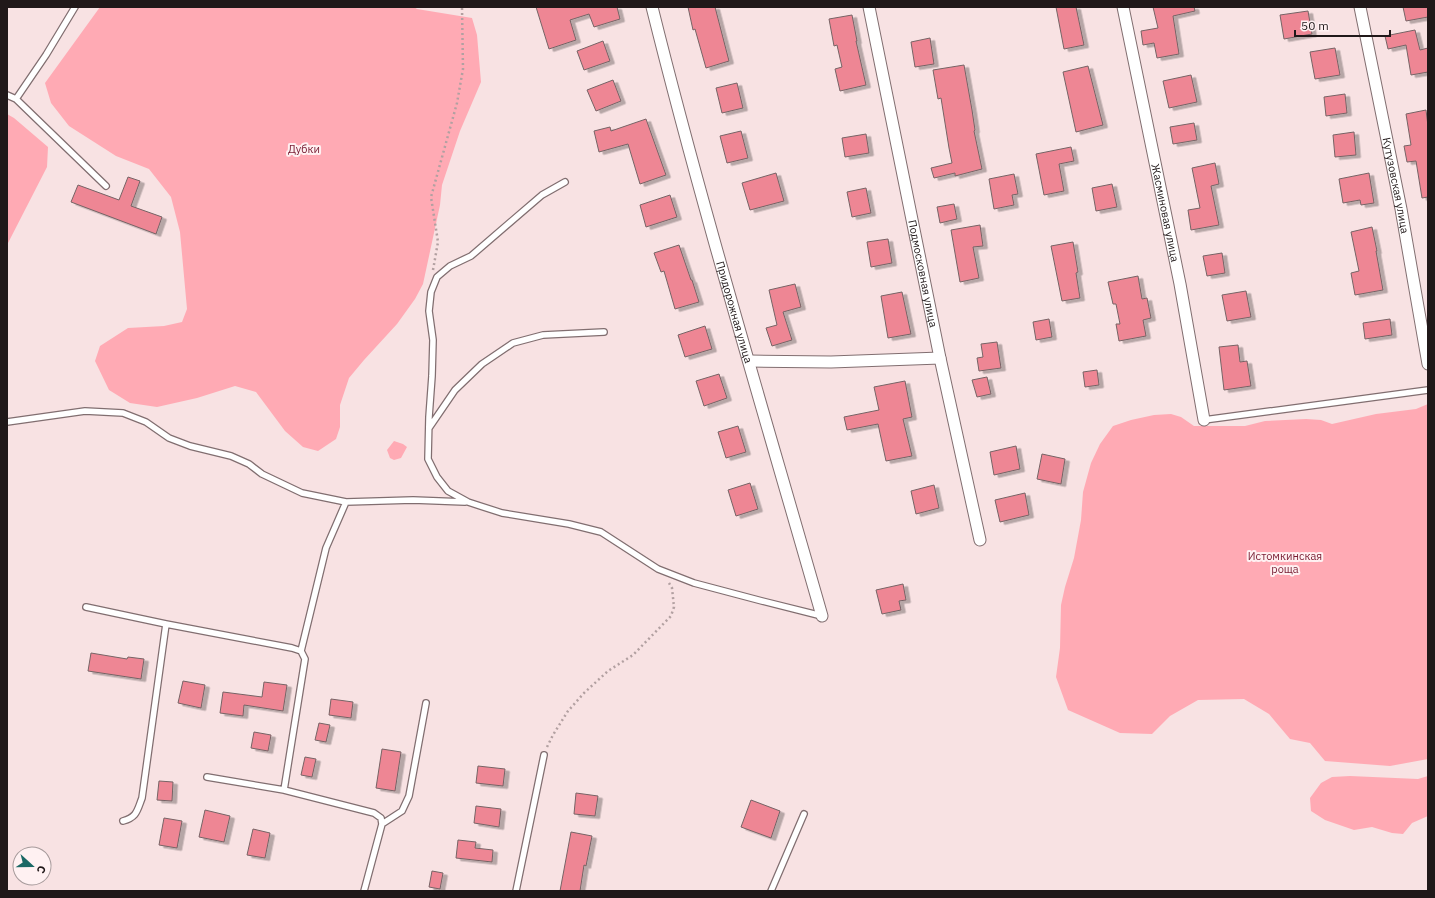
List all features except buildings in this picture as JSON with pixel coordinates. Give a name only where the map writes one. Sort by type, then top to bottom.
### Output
[{"type":"street","name":"Придорожная улица","points":[[652,7],[669,78],[719,259],[750,361],[822,616]]},
{"type":"street","name":"Подмосковная улица","points":[[869,7],[940,358],[980,540]]},
{"type":"street","name":"Жасминовая улица","points":[[1123,7],[1180,284],[1204,420]]},
{"type":"street","name":"Кутузовская улица","points":[[1360,7],[1401,209],[1428,364]]},
{"type":"street","points":[[750,361],[831,362],[940,358]]},
{"type":"lane","points":[[16,99],[46,55],[75,7]]},
{"type":"lane","points":[[7,95],[16,99],[106,186]]},
{"type":"lane","points":[[565,182],[542,195],[471,256],[450,266],[438,278],[431,292],[429,311],[433,340],[428,459],[437,477],[448,491],[468,502],[502,513],[569,524],[601,532],[613,538],[632,553],[664,572],[694,583],[822,616]]},
{"type":"lane","points":[[429,428],[455,390],[482,364],[513,343],[543,335],[604,332]]},
{"type":"lane","points":[[1204,420],[1428,390]]},
{"type":"lane","points":[[7,422],[85,411],[123,413],[146,422],[169,438],[190,446],[231,456],[249,464],[262,474],[302,493],[346,502],[413,500],[468,502]]},
{"type":"lane","points":[[284,790],[305,659],[301,651],[326,548],[346,502]]},
{"type":"lane","points":[[86,607],[301,651]]},
{"type":"lane","points":[[123,821],[136,815],[142,798],[166,624]]},
{"type":"lane","points":[[382,824],[402,811],[409,796],[426,703]]},
{"type":"lane","points":[[516,891],[544,755]]},
{"type":"lane","points":[[207,777],[284,790],[374,813],[381,818],[382,824],[364,891]]},
{"type":"lane","points":[[771,891],[804,814]]},
{"type":"path","points":[[431,292],[433,262],[438,242],[431,197],[454,116],[463,69],[462,7]]},
{"type":"path","points":[[544,755],[553,735],[568,711],[584,693],[608,671],[632,655],[671,616],[674,607],[672,588],[664,572]]},
{"type":"green space","name":"Дубки","points":[[100,7],[414,7],[417,9],[472,18],[477,35],[481,82],[460,131],[442,185],[440,205],[423,284],[415,299],[397,324],[349,378],[340,405],[340,427],[336,439],[318,451],[303,447],[285,431],[256,392],[235,386],[197,398],[157,407],[130,403],[109,390],[95,361],[100,346],[128,328],[164,326],[182,322],[187,309],[180,232],[171,197],[149,169],[116,156],[69,126],[51,103],[45,83]]},
{"type":"green space","points":[[7,114],[14,118],[48,147],[47,167],[7,245]]},
{"type":"green space","name":"Истомкинская роща","points":[[1428,404],[1428,759],[1390,766],[1325,761],[1310,743],[1290,739],[1269,714],[1244,699],[1198,700],[1170,716],[1152,734],[1120,733],[1068,710],[1056,677],[1060,648],[1061,605],[1074,558],[1081,520],[1083,492],[1091,463],[1100,444],[1113,426],[1154,415],[1171,414],[1181,417],[1194,426],[1245,426],[1265,421],[1306,419],[1321,420],[1332,424],[1376,414],[1416,409]]},
{"type":"green space","points":[[394,441],[407,447],[401,458],[394,460],[390,458],[387,450]]},
{"type":"green space","points":[[1350,776],[1418,779],[1428,776],[1428,816],[1412,823],[1403,834],[1392,833],[1372,827],[1354,830],[1325,820],[1311,811],[1310,798],[1321,783],[1332,777]]}]
